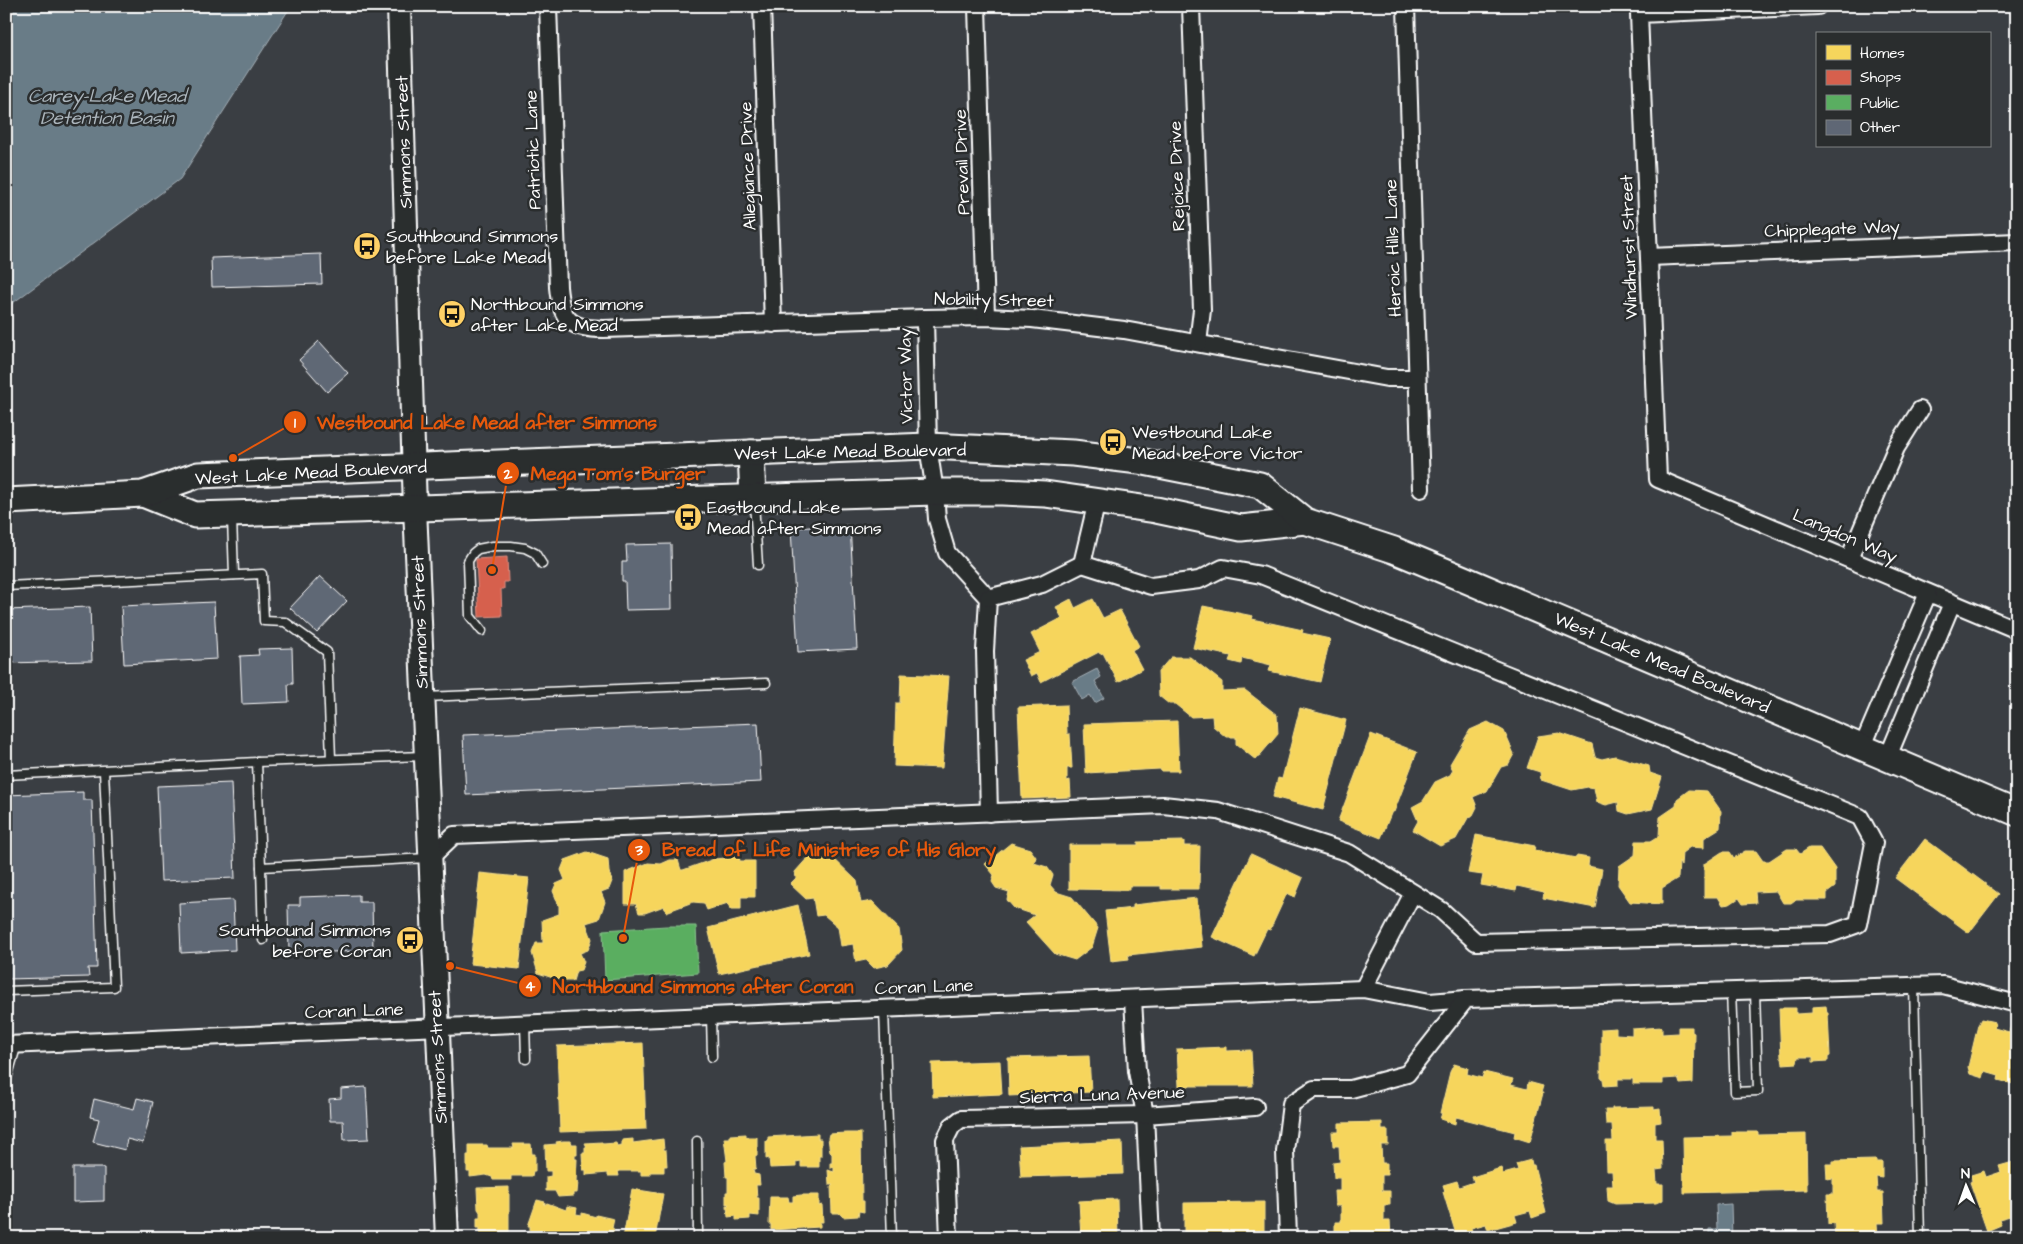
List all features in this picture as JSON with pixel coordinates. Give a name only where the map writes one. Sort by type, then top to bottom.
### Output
[{"type":"main road","name":"Simmons Street","points":[[399,6],[415,508],[447,1238]]},
{"type":"main road","name":"West Lake Mead Boulevard","points":[[6,501],[143,494],[198,475],[414,468],[928,446],[1073,453],[1139,461],[1260,486],[1306,521],[1427,563],[2017,813]]},
{"type":"main road","points":[[751,453],[753,497]]},
{"type":"main road","name":"West Lake Mead Boulevard","points":[[143,494],[195,515],[935,492],[1036,494],[1156,510],[1242,528],[1306,521]]},
{"type":"street","name":"Patriotic Lane","points":[[548,6],[558,288],[560,306],[568,321]]},
{"type":"street","name":"Allegiance Drive","points":[[762,6],[773,324]]},
{"type":"street","name":"Prevail Drive","points":[[977,6],[986,317]]},
{"type":"street","name":"Rejoice Drive","points":[[1191,6],[1202,310],[1198,344]]},
{"type":"street","name":"Heroic Hills Lane","points":[[1406,6],[1421,489]]},
{"type":"street","name":"Windhurst Street","points":[[1658,479],[1639,14],[1818,6]]},
{"type":"street","name":"Chipplegate Way","points":[[1649,257],[2017,242]]},
{"type":"street","name":"Nobility Street","points":[[568,321],[585,328],[604,330],[986,317],[1078,323],[1387,378],[1417,378]]},
{"type":"street","name":"Victor Way","points":[[925,318],[928,446],[937,519],[947,553],[988,598]]},
{"type":"street","points":[[1849,559],[1896,448],[1920,410]]},
{"type":"street","name":"Langdon Way","points":[[1658,479],[2017,630]]},
{"type":"street","points":[[1082,564],[1097,501]]},
{"type":"street","points":[[430,858],[454,835],[1163,805],[1218,811],[1349,853],[1441,910],[1476,942],[1830,934],[1858,924],[1874,844],[1860,817],[1261,575],[1223,568],[1198,580],[1151,586],[1082,564],[1042,584],[988,598],[985,651],[989,812]]},
{"type":"street","points":[[1862,748],[1928,593]]},
{"type":"street","points":[[1887,759],[1952,603]]},
{"type":"street","points":[[1363,989],[1413,893]]},
{"type":"street","name":"Coran Lane","points":[[11,1044],[1363,989],[1430,1002],[1466,999],[1943,985],[2017,1004]]},
{"type":"street","points":[[1133,998],[1137,1071],[1145,1115],[1151,1238]]},
{"type":"street","points":[[1288,1238],[1285,1150],[1291,1104],[1314,1088],[1351,1089],[1407,1074],[1466,999]]},
{"type":"street","name":"Sierra Luna Avenue","points":[[948,1238],[945,1140],[952,1126],[961,1119],[1145,1115],[1255,1107]]},
{"type":"lane","points":[[753,497],[758,565]]},
{"type":"lane","points":[[232,514],[234,575]]},
{"type":"lane","points":[[482,631],[470,616],[468,561],[473,552],[493,546],[524,548],[535,553],[542,564]]},
{"type":"lane","points":[[6,586],[262,574],[264,621],[285,622],[327,652],[331,759]]},
{"type":"lane","points":[[423,697],[766,683]]},
{"type":"lane","points":[[6,775],[257,762],[426,756]]},
{"type":"lane","points":[[257,762],[263,940]]},
{"type":"lane","points":[[6,991],[114,987],[104,770]]},
{"type":"lane","points":[[261,867],[430,858]]},
{"type":"lane","points":[[1914,985],[1920,1238]]},
{"type":"lane","points":[[1731,991],[1735,1092],[1758,1091],[1755,991]]},
{"type":"lane","points":[[884,1009],[892,1238]]},
{"type":"lane","points":[[711,1016],[712,1058]]},
{"type":"lane","points":[[524,1022],[526,1059]]},
{"type":"lane","points":[[6,1082],[11,1044]]},
{"type":"lane","points":[[697,1141],[698,1238]]},
{"type":"water","name":"Carey–Lake Mead Detention Basin","points":[[6,6],[291,6],[180,179],[6,308]]},
{"type":"water","points":[[1097,669],[1101,677],[1095,681],[1104,698],[1095,703],[1090,695],[1082,700],[1072,682]]},
{"type":"water","points":[[1731,1204],[1732,1238],[1709,1238],[1709,1229],[1717,1229],[1716,1205]]},
{"type":"building: Homes","points":[[1071,599],[1075,608],[1093,599],[1103,618],[1120,610],[1139,646],[1132,650],[1142,669],[1118,682],[1103,653],[1100,654],[1099,652],[1041,682],[1037,673],[1031,676],[1023,660],[1040,652],[1031,634],[1062,618],[1056,607]]},
{"type":"building: Homes","points":[[1203,606],[1253,616],[1252,619],[1303,630],[1302,633],[1330,639],[1320,682],[1269,671],[1271,665],[1242,658],[1241,664],[1229,661],[1231,656],[1193,648]]},
{"type":"building: Homes","points":[[1171,657],[1190,657],[1222,682],[1222,691],[1245,690],[1277,715],[1278,734],[1256,760],[1236,744],[1236,737],[1226,737],[1213,726],[1212,716],[1191,717],[1175,704],[1169,704],[1159,696],[1158,672]]},
{"type":"building: Homes","points":[[901,674],[949,676],[942,768],[894,766],[896,703],[900,703]]},
{"type":"building: Homes","points":[[1066,705],[1067,734],[1070,734],[1072,768],[1067,768],[1067,781],[1070,780],[1071,797],[1022,799],[1018,707]]},
{"type":"building: Homes","points":[[1300,708],[1346,720],[1323,810],[1273,797],[1278,778],[1282,779]]},
{"type":"building: Homes","points":[[1177,721],[1179,771],[1161,771],[1160,769],[1086,773],[1084,724]]},
{"type":"building: Homes","points":[[1488,722],[1504,731],[1514,754],[1508,765],[1501,767],[1487,791],[1473,797],[1477,807],[1456,839],[1440,846],[1413,830],[1418,821],[1412,807],[1423,801],[1435,782],[1450,775],[1453,770],[1450,764],[1470,730]]},
{"type":"building: Homes","points":[[1559,733],[1592,744],[1595,757],[1602,759],[1615,756],[1649,766],[1650,773],[1662,777],[1652,809],[1628,814],[1619,811],[1618,802],[1606,805],[1597,802],[1594,788],[1588,787],[1572,790],[1541,780],[1540,772],[1527,768],[1538,736]]},
{"type":"building: Homes","points":[[1371,734],[1417,752],[1394,812],[1392,811],[1381,838],[1338,821]]},
{"type":"building: Homes","points":[[1689,790],[1707,791],[1721,811],[1720,828],[1704,838],[1704,848],[1690,847],[1682,853],[1681,866],[1679,862],[1678,878],[1662,888],[1662,904],[1630,902],[1618,885],[1619,866],[1635,855],[1636,841],[1651,841],[1659,836],[1660,817],[1676,806],[1677,799]]},
{"type":"building: Homes","points":[[1476,835],[1535,846],[1534,850],[1576,858],[1577,856],[1589,858],[1588,866],[1602,869],[1595,908],[1543,898],[1544,892],[1517,886],[1516,891],[1481,885],[1483,875],[1468,873]]},
{"type":"building: Homes","points":[[1925,839],[1999,894],[1969,933],[1895,878]]},
{"type":"building: Homes","points":[[1184,841],[1184,846],[1200,846],[1199,889],[1161,889],[1161,886],[1129,886],[1129,890],[1069,889],[1069,845],[1138,845],[1138,842]]},
{"type":"building: Homes","points":[[1011,843],[1030,849],[1036,857],[1034,863],[1047,867],[1053,875],[1050,885],[1056,892],[1072,897],[1098,928],[1092,947],[1075,960],[1055,954],[1026,922],[1035,915],[1014,908],[1007,900],[1009,892],[996,888],[992,882],[994,875],[985,864]]},
{"type":"building: Homes","points":[[1809,848],[1820,848],[1835,869],[1835,887],[1827,893],[1827,900],[1795,900],[1791,903],[1783,903],[1776,891],[1755,892],[1756,903],[1743,904],[1739,898],[1730,904],[1723,905],[1718,897],[1704,897],[1704,864],[1722,852],[1730,852],[1734,858],[1745,851],[1756,851],[1763,861],[1769,861],[1787,849],[1796,849],[1800,854]]},
{"type":"building: Homes","points":[[587,852],[608,859],[612,881],[609,889],[601,892],[605,902],[599,919],[586,923],[592,939],[588,950],[580,953],[584,962],[581,970],[576,971],[573,981],[562,981],[538,973],[532,953],[536,943],[543,943],[542,920],[559,914],[559,906],[553,891],[556,884],[565,880],[561,870],[565,860]]},
{"type":"building: Homes","points":[[827,852],[857,881],[861,903],[872,901],[899,929],[902,950],[888,965],[874,968],[866,960],[856,962],[853,944],[841,946],[838,927],[824,915],[816,916],[813,898],[806,899],[790,884],[796,878],[795,872],[811,854]]},
{"type":"building: Homes","points":[[1251,854],[1303,878],[1295,897],[1287,893],[1270,930],[1267,929],[1254,956],[1212,937]]},
{"type":"building: Homes","points":[[739,857],[740,861],[755,861],[755,897],[741,897],[741,909],[730,909],[728,903],[707,910],[704,903],[693,902],[666,912],[664,906],[645,913],[639,913],[636,904],[625,904],[625,872],[648,863],[661,864],[670,860],[678,860],[681,870],[683,870],[714,859]]},
{"type":"building: Homes","points":[[480,873],[529,878],[519,969],[470,964]]},
{"type":"building: Homes","points":[[1197,898],[1202,947],[1128,955],[1129,959],[1111,961],[1105,911],[1133,908],[1133,905]]},
{"type":"building: Homes","points":[[798,905],[809,954],[719,974],[708,928]]},
{"type":"building: Homes","points":[[1826,1006],[1830,1056],[1828,1061],[1813,1062],[1813,1057],[1798,1057],[1797,1063],[1783,1064],[1781,1058],[1779,1008],[1796,1008],[1796,1014],[1812,1013],[1812,1007]]},
{"type":"building: Homes","points":[[1981,1019],[1995,1022],[1994,1028],[2009,1032],[2011,1026],[2017,1027],[2017,1085],[1998,1080],[1999,1075],[1985,1071],[1983,1078],[1970,1074],[1968,1067]]},
{"type":"building: Homes","points":[[1662,1027],[1662,1034],[1678,1033],[1678,1027],[1692,1027],[1692,1032],[1694,1033],[1693,1083],[1680,1084],[1678,1078],[1663,1079],[1663,1084],[1633,1084],[1633,1079],[1618,1079],[1618,1085],[1604,1086],[1603,1079],[1601,1078],[1601,1029],[1616,1028],[1616,1034],[1632,1035],[1632,1029]]},
{"type":"building: Homes","points":[[643,1043],[646,1129],[560,1132],[557,1046]]},
{"type":"building: Homes","points":[[1226,1047],[1226,1051],[1251,1050],[1253,1086],[1179,1086],[1177,1049]]},
{"type":"building: Homes","points":[[1089,1056],[1091,1092],[1009,1096],[1008,1058]]},
{"type":"building: Homes","points":[[1000,1061],[1002,1094],[933,1097],[932,1063]]},
{"type":"building: Homes","points":[[1454,1064],[1468,1068],[1467,1074],[1482,1078],[1484,1072],[1513,1079],[1511,1085],[1527,1089],[1528,1082],[1543,1086],[1541,1093],[1543,1093],[1530,1142],[1514,1137],[1515,1132],[1456,1117],[1455,1124],[1440,1119],[1450,1072]]},
{"type":"building: Homes","points":[[1654,1107],[1654,1109],[1660,1108],[1661,1122],[1655,1123],[1655,1139],[1662,1139],[1663,1169],[1656,1170],[1657,1184],[1663,1184],[1663,1200],[1656,1203],[1615,1204],[1608,1201],[1607,1186],[1613,1186],[1612,1171],[1607,1171],[1606,1141],[1613,1141],[1612,1124],[1606,1124],[1605,1110],[1612,1110],[1612,1108]]},
{"type":"building: Homes","points":[[1382,1122],[1382,1130],[1388,1130],[1388,1145],[1381,1145],[1382,1163],[1387,1163],[1387,1175],[1382,1175],[1382,1191],[1390,1191],[1390,1205],[1384,1205],[1384,1221],[1390,1221],[1391,1236],[1385,1236],[1385,1238],[1335,1238],[1335,1222],[1341,1222],[1341,1206],[1335,1206],[1334,1191],[1340,1191],[1340,1178],[1334,1178],[1333,1163],[1340,1162],[1339,1146],[1333,1146],[1332,1132],[1339,1132],[1339,1123]]},
{"type":"building: Homes","points":[[1732,1132],[1758,1132],[1758,1135],[1806,1134],[1807,1190],[1684,1193],[1683,1137],[1732,1136]]},
{"type":"building: Homes","points":[[861,1133],[862,1201],[864,1201],[864,1212],[859,1211],[858,1216],[843,1217],[839,1213],[832,1213],[831,1186],[833,1184],[829,1184],[828,1170],[834,1172],[834,1167],[830,1167],[832,1154],[828,1138],[829,1134]]},
{"type":"building: Homes","points":[[746,1134],[746,1137],[757,1137],[756,1169],[753,1169],[754,1174],[759,1175],[760,1185],[756,1185],[757,1198],[759,1198],[759,1216],[750,1215],[750,1219],[736,1220],[736,1216],[728,1217],[727,1206],[729,1204],[726,1204],[728,1177],[726,1177],[725,1162],[727,1161],[724,1138],[730,1138],[730,1135]]},
{"type":"building: Homes","points":[[818,1134],[818,1139],[821,1139],[819,1167],[801,1167],[801,1161],[796,1162],[796,1167],[770,1168],[769,1158],[766,1159],[766,1141],[768,1141],[768,1137]]},
{"type":"building: Homes","points":[[633,1139],[633,1143],[663,1139],[667,1166],[664,1166],[664,1172],[650,1172],[650,1175],[641,1175],[641,1171],[618,1171],[619,1176],[608,1176],[608,1173],[586,1175],[586,1170],[583,1170],[582,1153],[585,1153],[585,1147],[587,1147],[585,1143],[616,1143],[617,1146],[622,1145],[622,1140]]},
{"type":"building: Homes","points":[[571,1141],[572,1144],[577,1144],[575,1159],[577,1159],[576,1182],[578,1182],[577,1193],[573,1193],[573,1196],[558,1197],[555,1191],[546,1191],[546,1177],[551,1176],[551,1171],[546,1171],[545,1145],[557,1144],[556,1142]]},
{"type":"building: Homes","points":[[1122,1141],[1123,1174],[1021,1177],[1019,1146]]},
{"type":"building: Homes","points":[[513,1144],[531,1144],[532,1154],[535,1154],[535,1171],[533,1171],[532,1176],[511,1176],[511,1180],[493,1180],[492,1177],[486,1175],[470,1177],[470,1172],[467,1172],[469,1145],[487,1145],[488,1148],[514,1148]]},
{"type":"building: Homes","points":[[1531,1160],[1532,1165],[1534,1165],[1546,1213],[1532,1218],[1530,1211],[1515,1215],[1517,1222],[1488,1230],[1486,1224],[1471,1228],[1473,1235],[1459,1238],[1443,1192],[1445,1191],[1443,1185],[1457,1181],[1459,1187],[1474,1182],[1472,1177],[1501,1168],[1503,1174],[1518,1170],[1516,1164]]},
{"type":"building: Homes","points":[[1876,1160],[1876,1162],[1882,1162],[1882,1178],[1876,1177],[1877,1192],[1883,1192],[1884,1223],[1877,1223],[1878,1238],[1835,1238],[1834,1223],[1828,1224],[1827,1194],[1833,1194],[1833,1178],[1827,1179],[1826,1164],[1833,1164],[1833,1161]]},
{"type":"building: Homes","points":[[2017,1161],[2017,1221],[2014,1215],[1999,1219],[2001,1225],[1987,1231],[1970,1182],[1972,1181],[1971,1175],[1984,1171],[1986,1177],[2001,1172],[1999,1166]]},
{"type":"building: Homes","points":[[509,1187],[509,1238],[479,1238],[480,1228],[477,1228],[477,1218],[480,1218],[480,1212],[478,1209],[477,1188]]},
{"type":"building: Homes","points":[[632,1189],[663,1194],[655,1238],[623,1238]]},
{"type":"building: Homes","points":[[819,1195],[819,1206],[822,1205],[823,1222],[820,1222],[820,1227],[771,1230],[771,1224],[769,1224],[770,1197],[788,1197],[789,1202],[793,1202],[793,1196]]},
{"type":"building: Homes","points":[[1117,1199],[1118,1238],[1081,1238],[1079,1201]]},
{"type":"building: Homes","points":[[537,1200],[545,1202],[544,1205],[547,1203],[566,1210],[567,1206],[577,1208],[576,1214],[582,1215],[582,1213],[614,1219],[612,1238],[560,1238],[541,1232],[540,1235],[530,1232],[530,1226],[528,1226]]},
{"type":"building: Homes","points":[[1264,1202],[1264,1238],[1184,1238],[1184,1203]]},
{"type":"building: Shops","points":[[507,557],[508,582],[504,582],[504,589],[501,589],[502,616],[479,617],[476,559]]},
{"type":"building: Public","points":[[696,926],[698,973],[605,980],[603,930]]},
{"type":"building: Other","points":[[321,254],[322,284],[212,287],[211,258]]},
{"type":"building: Other","points":[[319,341],[348,373],[327,392],[299,360]]},
{"type":"building: Other","points":[[850,525],[857,649],[798,652],[791,528]]},
{"type":"building: Other","points":[[671,544],[672,609],[626,610],[625,581],[622,581],[622,562],[627,562],[626,545]]},
{"type":"building: Other","points":[[320,576],[347,601],[317,633],[290,608]]},
{"type":"building: Other","points":[[214,602],[217,659],[124,664],[121,606]]},
{"type":"building: Other","points":[[90,607],[92,661],[6,663],[6,610]]},
{"type":"building: Other","points":[[292,648],[293,684],[288,684],[289,702],[242,704],[240,656],[259,655],[258,649]]},
{"type":"building: Other","points":[[758,723],[761,782],[466,795],[463,735]]},
{"type":"building: Other","points":[[231,783],[235,878],[161,881],[157,786]]},
{"type":"building: Other","points":[[83,792],[83,800],[92,800],[97,968],[88,968],[89,977],[6,979],[6,795]]},
{"type":"building: Other","points":[[359,895],[359,902],[372,902],[373,951],[289,953],[288,905],[300,905],[300,897]]},
{"type":"building: Other","points":[[233,900],[235,950],[181,953],[179,903]]},
{"type":"building: Other","points":[[366,1087],[369,1139],[344,1140],[343,1121],[330,1121],[329,1099],[341,1098],[341,1089]]},
{"type":"building: Other","points":[[137,1098],[153,1102],[143,1143],[127,1139],[125,1150],[93,1142],[99,1119],[90,1117],[94,1099],[134,1109]]},
{"type":"building: Other","points":[[73,1168],[104,1168],[104,1201],[73,1202]]},
{"type":"place","name":"Southbound Simmons before Lake Mead","points":[[367,246]]},
{"type":"place","name":"Northbound Simmons after Lake Mead","points":[[452,314]]},
{"type":"place","name":"Westbound Lake Mead before Victor","points":[[1113,442]]},
{"type":"place","name":"Westbound Lake Mead after Simmons","points":[[233,458]]},
{"type":"place","name":"Eastbound Lake Mead after Simmons","points":[[688,517]]},
{"type":"place","name":"Mega Tom's Burger","points":[[492,570]]},
{"type":"place","name":"Bread of Life Ministries of His Glory","points":[[623,938]]},
{"type":"place","name":"Southbound Simmons before Coran","points":[[410,940]]},
{"type":"place","name":"Northbound Simmons after Coran","points":[[450,966]]}]
